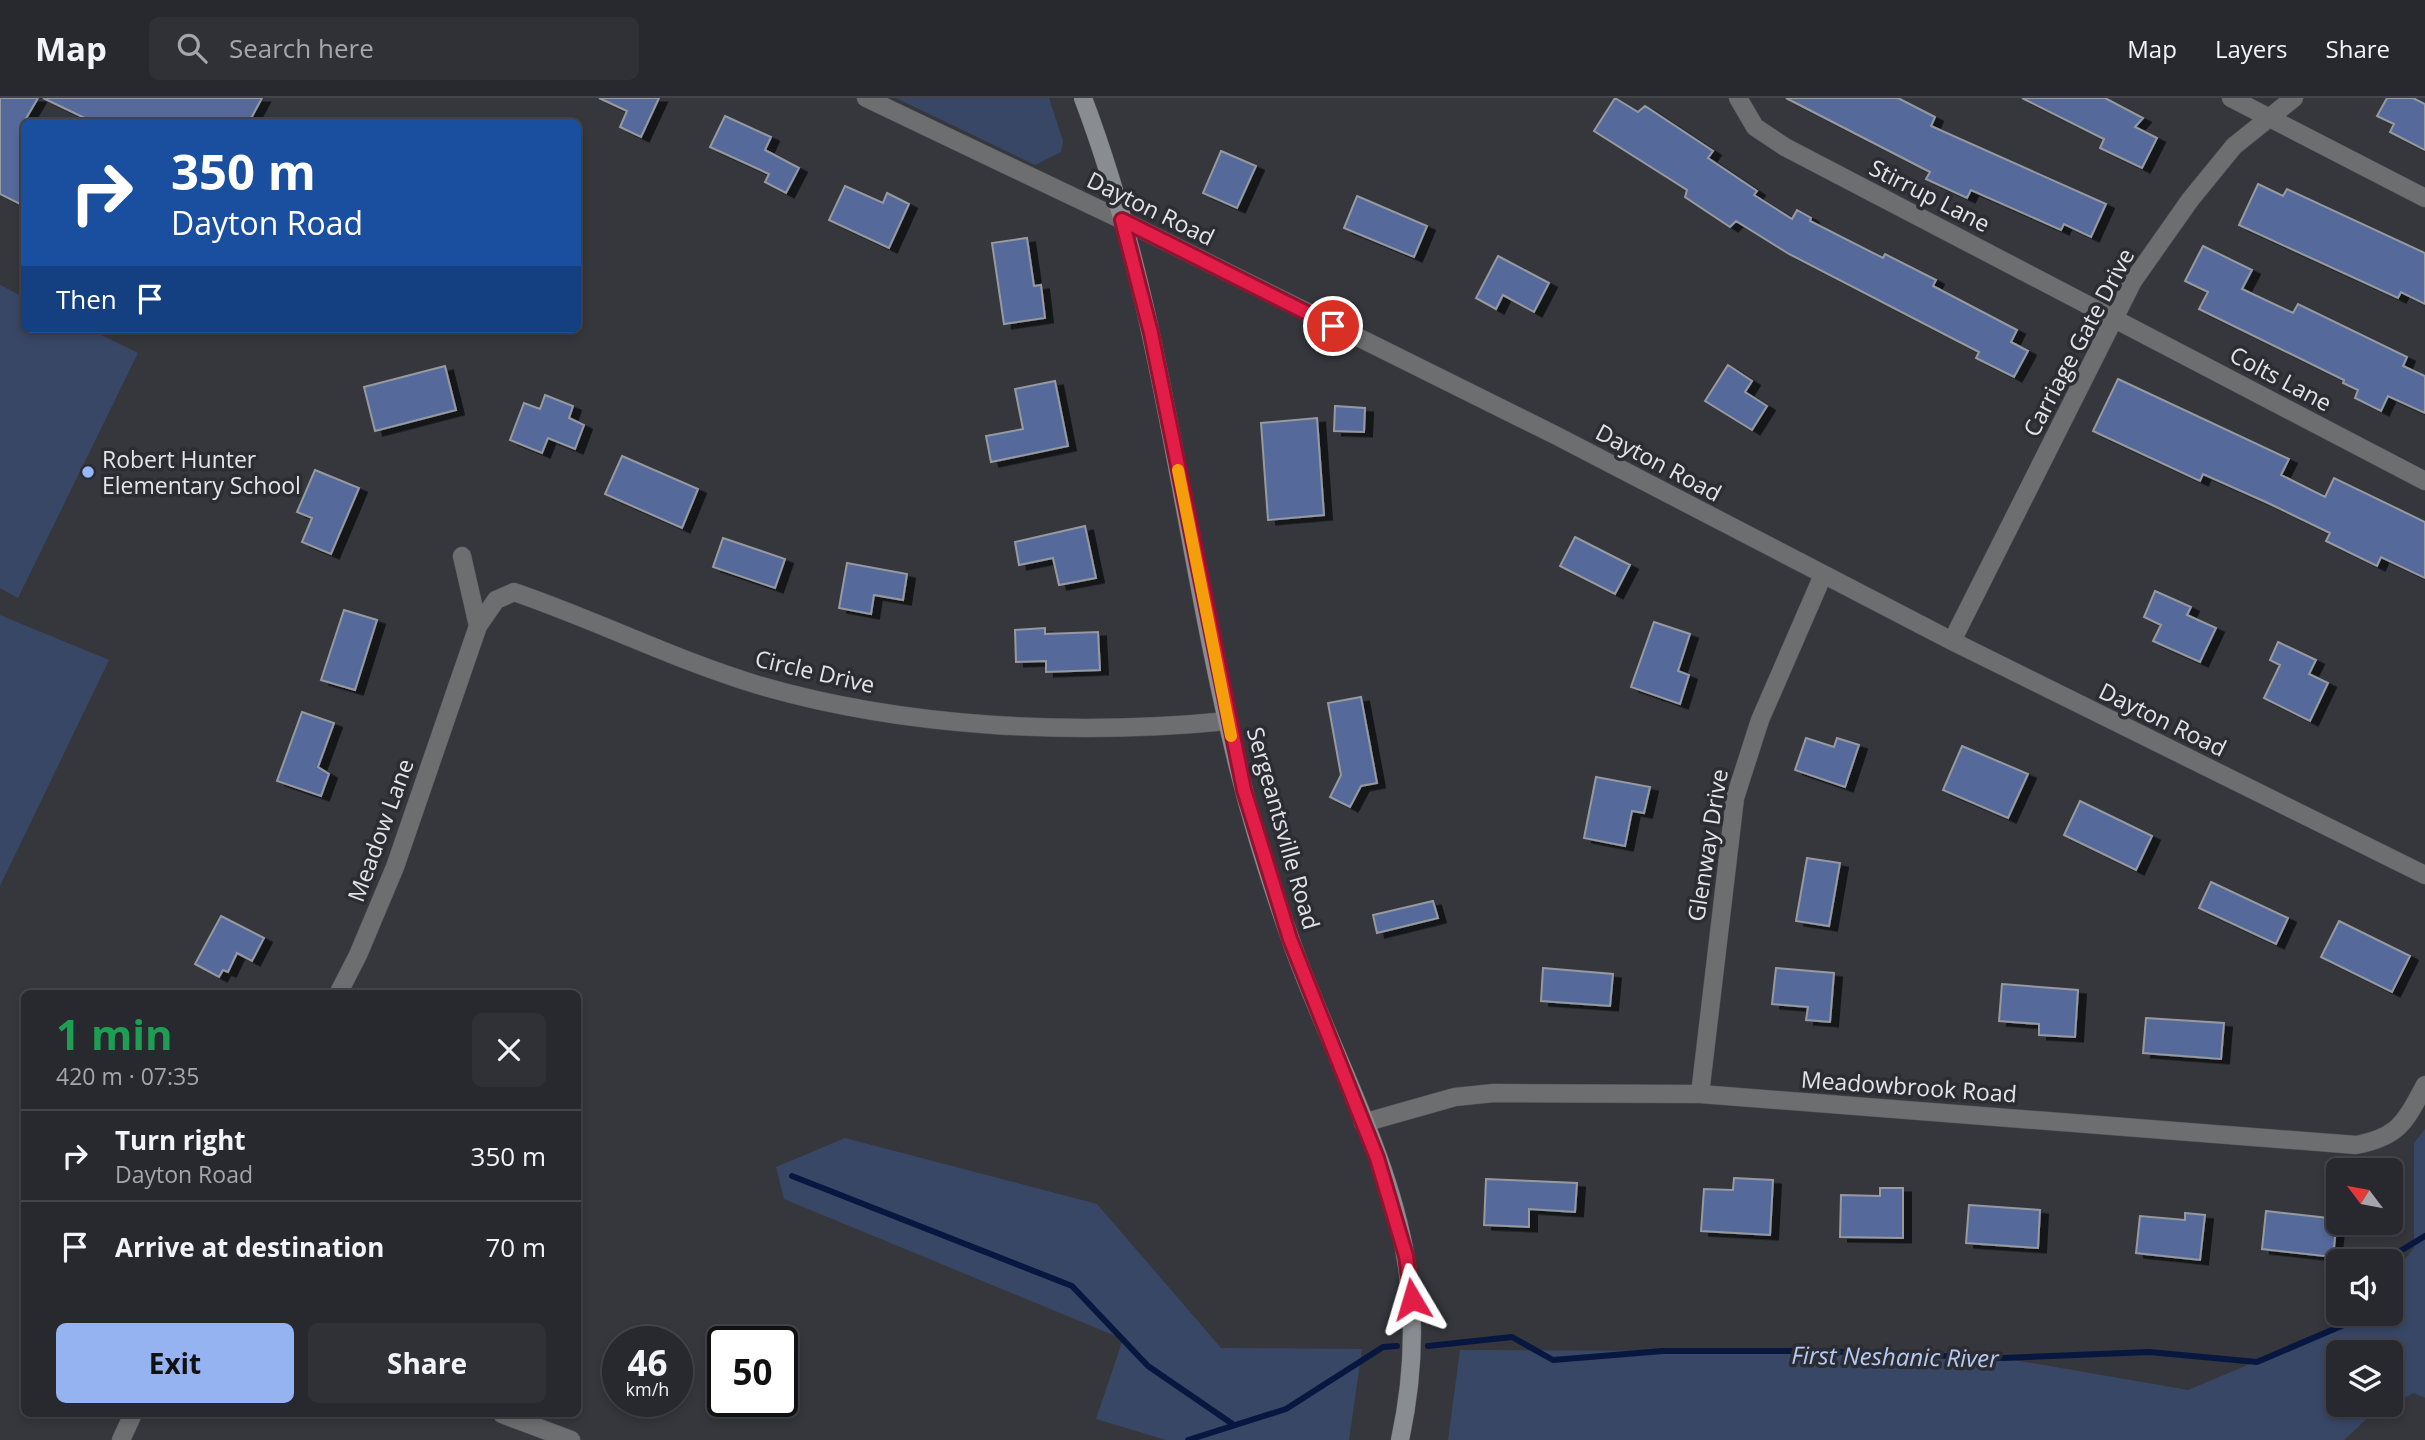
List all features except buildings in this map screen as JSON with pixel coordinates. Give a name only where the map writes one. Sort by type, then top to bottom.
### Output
[{"type":"main road","name":"Sergeantsville Road","points":[[1083,98],[1101,145],[1151,333],[1228,721],[1255,829],[1290,939],[1363,1123],[1394,1210],[1406,1256],[1412,1299],[1413,1337],[1401,1440]]},
{"type":"street","name":"Dayton Road","points":[[866,98],[1122,220],[1557,436],[1952,641],[2425,875]]},
{"type":"street","name":"Stirrup Lane","points":[[1738,98],[1755,127],[1785,148],[2115,319]]},
{"type":"street","points":[[2231,98],[2425,198]]},
{"type":"street","name":"Carriage Gate Drive","points":[[1952,641],[2133,281],[2190,200],[2234,146],[2294,98]]},
{"type":"street","name":"Colts Lane","points":[[2115,319],[2425,481]]},
{"type":"street","points":[[462,556],[478,625]]},
{"type":"street","name":"Glenway Drive","points":[[1700,1094],[1735,798],[1760,719],[1823,575]]},
{"type":"street","name":"Circle Drive","points":[[460,680],[478,625],[496,600],[514,592],[756,684],[867,709],[942,720],[1102,729],[1149,729],[1228,721]]},
{"type":"street","name":"Meadow Lane","points":[[340,990],[358,955],[395,867],[460,680]]},
{"type":"street","name":"Meadowbrook Road","points":[[1363,1123],[1455,1097],[1494,1093],[1700,1094],[2356,1145],[2378,1141],[2397,1131],[2425,1085]]},
{"type":"street","points":[[121,1440],[132,1417]]},
{"type":"street","points":[[510,1417],[570,1440]]},
{"type":"shaded area","points":[[896,98],[1049,98],[1063,141],[1061,152],[1035,165]]},
{"type":"shaded area","points":[[0,285],[21,296],[21,333],[97,333],[138,353],[18,598],[0,588]]},
{"type":"shaded area","points":[[0,615],[109,660],[0,886]]},
{"type":"shaded area","points":[[2425,1129],[2425,1398],[2414,1393],[2403,1398],[2403,1340],[2326,1340],[2326,1417],[2369,1417],[2344,1440],[1448,1440],[1460,1350],[1968,1352],[2188,1390],[2341,1326],[2403,1326],[2403,1261],[2414,1248],[2414,1143]]},
{"type":"shaded area","points":[[845,1138],[1097,1204],[1221,1348],[1362,1349],[1349,1440],[1166,1440],[1096,1419],[1123,1339],[784,1199],[776,1167]]},
{"type":"waterway","points":[[792,1176],[1072,1286],[1148,1366],[1234,1425]]},
{"type":"waterway","name":"First Neshanic River","points":[[2403,1249],[2425,1236]]},
{"type":"waterway","name":"First Neshanic River","points":[[1428,1346],[1512,1337],[1553,1360],[1663,1351],[1817,1351],[2004,1358],[2149,1352],[2257,1362],[2341,1326]]},
{"type":"waterway","name":"First Neshanic River","points":[[1188,1440],[1286,1409],[1383,1347],[1397,1346]]},
{"type":"slow traffic","points":[[1178,470],[1231,736]]},
{"type":"place","name":"Robert Hunter Elementary School","points":[[88,472]]},
{"type":"route","points":[[1333,326],[1122,220],[1151,333],[1244,790],[1290,939],[1377,1158],[1406,1256],[1412,1299]]}]
